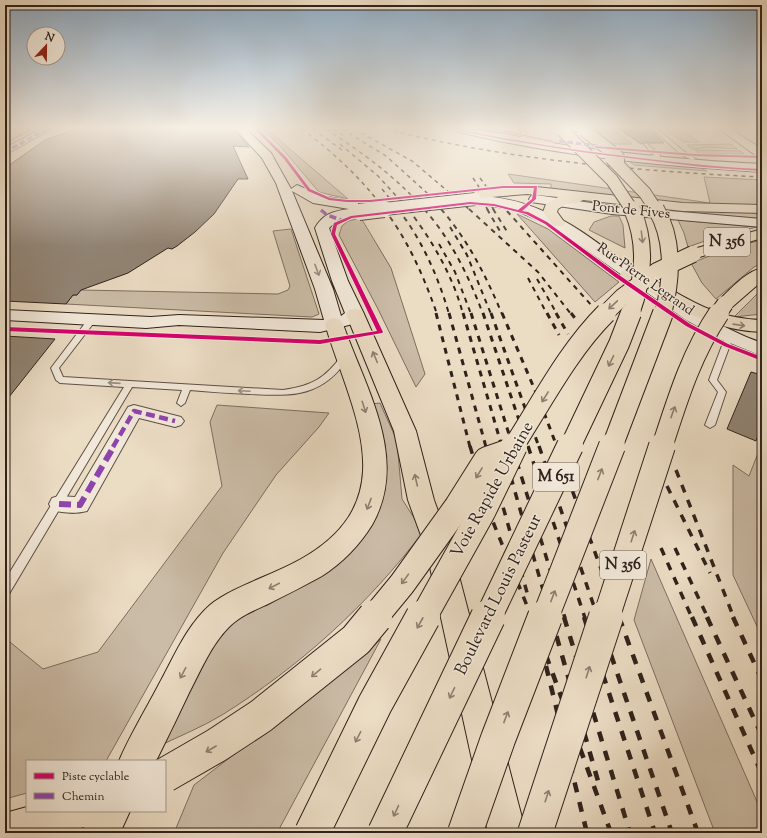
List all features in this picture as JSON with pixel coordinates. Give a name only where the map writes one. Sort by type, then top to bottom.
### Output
[{"type":"main road","points":[[274,168],[320,252],[340,281]]},
{"type":"main road","points":[[282,168],[297,189],[318,200],[359,209]]},
{"type":"main road","name":"Boulevard Louis Pasteur","points":[[385,833],[619,344],[639,291],[643,271],[643,246],[641,230],[634,209],[622,191],[603,168]]},
{"type":"main road","name":"Boulevard Louis Pasteur","points":[[465,833],[504,724],[655,337],[668,297],[672,260],[668,238],[649,197],[622,168]]},
{"type":"main road","points":[[138,760],[205,632],[228,609],[297,574],[332,554],[356,529],[370,505],[375,486],[376,466],[374,438],[355,380],[343,334],[324,289],[300,216],[297,189]]},
{"type":"main road","points":[[300,216],[323,211],[359,209],[471,197],[507,190],[532,191],[646,208],[762,209]]},
{"type":"main road","name":"Pont de Fives","points":[[471,197],[500,195],[556,203],[646,208],[762,223]]},
{"type":"main road","name":"Rue Pierre Legrand","points":[[471,197],[513,204],[535,211],[558,223],[582,239],[628,274],[711,328],[762,350]]},
{"type":"main road","points":[[556,203],[550,210],[558,223]]},
{"type":"main road","points":[[582,239],[578,230],[583,221],[605,213],[646,208]]},
{"type":"main road","points":[[359,209],[326,220],[322,228],[340,281],[343,334],[405,432],[421,500],[439,549],[507,833]]},
{"type":"main road","points":[[300,216],[332,217]]},
{"type":"main road","name":"Voie Rapide Urbaine","points":[[312,833],[375,704],[482,512],[510,452],[576,350],[603,315],[622,297],[647,278],[670,264],[693,254],[762,233]]},
{"type":"main road","name":"N 356","points":[[535,833],[683,383],[706,332],[726,304],[747,284],[762,273]]},
{"type":"main road","points":[[628,274],[709,318],[736,325],[762,326]]},
{"type":"main road","points":[[5,315],[343,334]]},
{"type":"main road","points":[[166,773],[217,745],[260,716],[356,640],[402,584],[458,506],[487,460],[510,452]]},
{"type":"main road","points":[[5,832],[75,812]]},
{"type":"main road","points":[[101,833],[111,812]]},
{"type":"street","points":[[59,504],[80,505],[134,411],[175,421]]},
{"type":"lane","points":[[92,320],[55,368],[60,380],[283,393],[297,391],[319,384],[334,372],[343,334]]},
{"type":"lane","points":[[710,425],[722,392],[713,380],[729,337]]},
{"type":"lane","points":[[5,590],[59,504],[130,384]]},
{"type":"lane","points":[[181,403],[187,387]]},
{"type":"shaded area","points":[[299,168],[312,168],[348,199],[319,192]]},
{"type":"shaded area","points":[[672,168],[700,168],[707,171]]},
{"type":"shaded area","points":[[508,174],[710,203],[704,177],[762,180],[762,206],[704,206],[551,189],[551,184],[514,183]]},
{"type":"shaded area","points":[[672,210],[762,212],[762,219],[673,211]]},
{"type":"shaded area","points":[[517,214],[548,229],[619,282],[595,302]]},
{"type":"shaded area","points":[[611,216],[619,216],[623,225],[625,248],[589,230],[594,222]]},
{"type":"shaded area","points":[[361,218],[391,268],[425,374],[416,387],[378,309],[339,235],[342,226],[348,221]]},
{"type":"shaded area","points":[[678,220],[757,227],[716,237],[688,247]]},
{"type":"shaded area","points":[[291,229],[319,314],[312,317],[66,304],[73,295],[77,295],[81,290],[278,294],[288,290],[290,286],[273,231]]},
{"type":"shaded area","points":[[762,240],[762,263],[754,267],[716,299],[702,283],[691,263],[733,247]]},
{"type":"shaded area","points":[[762,289],[762,314],[734,317]]},
{"type":"shaded area","points":[[380,403],[397,441],[402,499],[423,532],[402,559],[356,609],[305,655],[278,676],[222,715],[159,746],[203,643],[381,504],[385,446],[371,404]]},
{"type":"shaded area","points":[[217,405],[329,413],[319,427],[276,475],[223,553],[107,760],[26,760],[26,793],[5,799],[5,638],[43,669],[98,652],[222,486],[210,422]]},
{"type":"shaded area","points":[[762,443],[762,637],[733,575],[733,465],[749,476]]},
{"type":"shaded area","points":[[651,559],[762,813],[762,833],[715,833],[634,620]]},
{"type":"shaded area","points":[[381,639],[277,833],[174,833],[194,785],[359,659]]},
{"type":"building","points":[[5,168],[243,168],[248,179],[238,179],[214,214],[195,232],[172,249],[168,248],[128,273],[81,290],[77,295],[73,295],[66,304],[5,301]]},
{"type":"building","points":[[5,336],[55,339],[5,402]]},
{"type":"building","points":[[751,372],[762,375],[762,425],[756,441],[727,429]]},
{"type":"railway","points":[[348,168],[385,210]]},
{"type":"railway","points":[[369,168],[378,176],[409,210]]},
{"type":"railway","points":[[381,168],[391,176],[425,210]]},
{"type":"railway","points":[[399,168],[426,192],[442,210]]},
{"type":"railway","points":[[420,168],[470,210]]},
{"type":"railway","points":[[633,168],[762,177]]},
{"type":"railway","points":[[473,178],[479,187]]},
{"type":"railway","points":[[480,178],[486,186]]},
{"type":"railway","points":[[382,189],[399,210]]},
{"type":"railway","points":[[384,209],[401,233],[415,259],[437,314]]},
{"type":"railway","points":[[398,209],[415,233],[422,246],[440,286],[449,314]]},
{"type":"railway","points":[[408,209],[425,233],[448,272],[463,314]]},
{"type":"railway","points":[[424,209],[443,233],[451,246],[472,286],[483,314]]},
{"type":"railway","points":[[441,209],[460,233],[476,259],[502,314]]},
{"type":"railway","points":[[469,209],[538,272],[571,314]]},
{"type":"railway","points":[[487,209],[501,233]]},
{"type":"railway","points":[[493,209],[508,233]]},
{"type":"railway","points":[[507,211],[592,306]]},
{"type":"railway","points":[[450,227],[467,255],[491,314]]},
{"type":"railway","points":[[439,244],[455,272],[471,314]]},
{"type":"railway","points":[[528,278],[547,314]]},
{"type":"railway","points":[[537,279],[557,314]]},
{"type":"railway","points":[[436,313],[470,447]]},
{"type":"railway","points":[[449,313],[486,447]]},
{"type":"railway","points":[[463,313],[502,447]]},
{"type":"railway","points":[[471,313],[513,447]]},
{"type":"railway","points":[[483,313],[528,447]]},
{"type":"railway","points":[[491,313],[539,447]]},
{"type":"railway","points":[[502,313],[540,402],[557,447]]},
{"type":"railway","points":[[547,313],[559,335]]},
{"type":"railway","points":[[556,313],[568,334]]},
{"type":"railway","points":[[571,313],[578,322]]},
{"type":"railway","points":[[470,446],[491,517],[532,618]]},
{"type":"railway","points":[[486,446],[528,596]]},
{"type":"railway","points":[[502,446],[551,618]]},
{"type":"railway","points":[[512,446],[565,618]]},
{"type":"railway","points":[[528,446],[585,618]]},
{"type":"railway","points":[[539,446],[598,618]]},
{"type":"railway","points":[[556,446],[619,618]]},
{"type":"railway","points":[[676,470],[734,618]]},
{"type":"railway","points":[[667,486],[710,573]]},
{"type":"railway","points":[[661,548],[692,618]]},
{"type":"railway","points":[[675,548],[708,618]]},
{"type":"railway","points":[[532,617],[611,833]]},
{"type":"railway","points":[[551,617],[598,781]]},
{"type":"railway","points":[[564,617],[630,833]]},
{"type":"railway","points":[[584,617],[655,833]]},
{"type":"railway","points":[[598,617],[672,833]]},
{"type":"railway","points":[[619,617],[698,833]]},
{"type":"railway","points":[[692,617],[762,774]]},
{"type":"railway","points":[[707,617],[762,736]]},
{"type":"railway","points":[[733,617],[762,680]]},
{"type":"railway","points":[[546,666],[587,833]]},
{"type":"marked path","points":[[321,210],[327,215],[341,220]]},
{"type":"marked path","points":[[59,504],[80,505],[134,411],[175,421]]},
{"type":"cycle path","points":[[293,168],[309,190],[329,199],[347,201],[370,201],[503,187],[536,187],[534,199],[519,211]]},
{"type":"cycle path","points":[[728,168],[762,170]]},
{"type":"cycle path","points":[[5,329],[320,342],[380,332],[333,234],[335,224],[351,217],[470,203],[494,205],[527,213],[546,223],[617,276],[688,325],[726,345],[762,359]]}]
